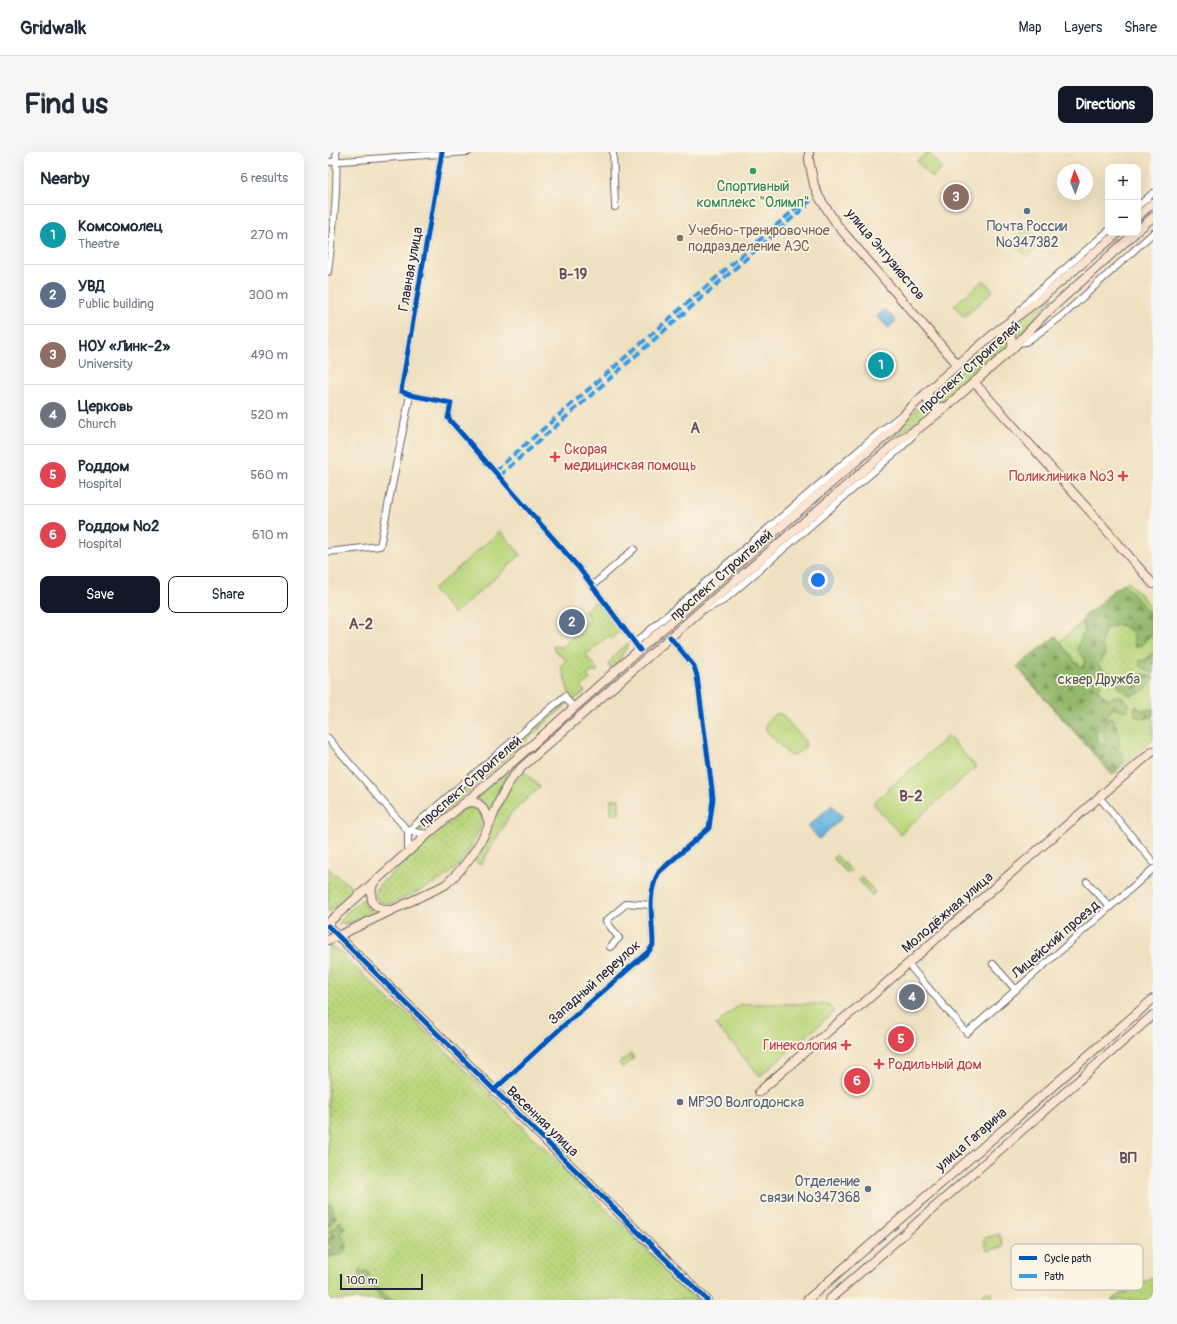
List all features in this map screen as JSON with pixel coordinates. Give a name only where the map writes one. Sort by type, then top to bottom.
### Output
[{"type":"street","points":[[328,272],[334,223],[336,152]]},
{"type":"street","points":[[328,162],[468,152]]},
{"type":"street","points":[[613,152],[615,206]]},
{"type":"street","points":[[809,152],[814,185],[819,197],[838,226],[959,363]]},
{"type":"street","name":"улица Энтузиастов","points":[[812,152],[812,160],[819,183],[831,207],[842,224],[868,252],[959,363]]},
{"type":"street","name":"Главная улица","points":[[410,395],[401,391],[442,153]]},
{"type":"street","points":[[1141,203],[1153,193]]},
{"type":"street","points":[[1141,213],[1153,203]]},
{"type":"street","points":[[1141,227],[1153,217]]},
{"type":"street","points":[[997,331],[1006,332],[1011,335],[1014,346],[1026,342],[1062,316],[1153,233]]},
{"type":"street","points":[[1015,317],[1031,298],[1105,234]]},
{"type":"street","name":"проспект Строителей","points":[[328,925],[428,834],[515,760],[574,707],[638,646],[889,433],[908,410],[959,363],[997,331],[1039,300],[1114,236]]},
{"type":"street","name":"проспект Строителей","points":[[328,940],[445,885],[458,874],[469,860],[510,781],[522,767],[898,441],[919,428],[946,407],[1132,236]]},
{"type":"street","points":[[976,380],[1067,477],[1153,584]]},
{"type":"street","points":[[929,390],[927,399],[930,405],[936,407],[946,407]]},
{"type":"street","points":[[328,552],[380,546],[410,395],[451,403],[448,418],[551,534],[638,646]]},
{"type":"street","points":[[1120,543],[1153,578]]},
{"type":"street","points":[[592,586],[634,549]]},
{"type":"street","name":"Западный переулок","points":[[494,1090],[561,1028],[649,951],[653,945],[651,895],[654,881],[659,872],[709,828],[713,799],[697,676],[694,666],[670,638]]},
{"type":"street","points":[[408,832],[565,696],[574,707]]},
{"type":"street","points":[[328,738],[408,832],[408,852]]},
{"type":"street","name":"Молодёжная улица","points":[[759,1092],[1153,751]]},
{"type":"street","points":[[1100,798],[1153,862]]},
{"type":"street","points":[[463,804],[473,802],[480,805],[486,814],[489,824]]},
{"type":"street","points":[[408,832],[428,834]]},
{"type":"street","name":"Лицейский проезд","points":[[908,964],[967,1033],[1153,869]]},
{"type":"street","name":"Лицейский проезд","points":[[1087,882],[1110,907]]},
{"type":"street","points":[[373,883],[370,898],[373,904],[383,909],[392,910]]},
{"type":"street","points":[[610,947],[619,938],[606,921],[627,902],[651,905]]},
{"type":"street","name":"Весенняя улица","points":[[328,925],[707,1300]]},
{"type":"street","name":"Лицейский проезд","points":[[994,964],[1016,990]]},
{"type":"street","name":"улица Гагарина","points":[[807,1300],[1153,999]]},
{"type":"street","name":"улица Гагарина","points":[[829,1300],[1153,1015]]},
{"type":"green space","points":[[929,153],[942,169],[933,177],[931,177],[917,161]]},
{"type":"green space","points":[[1027,228],[1042,243],[1027,257],[1012,242]]},
{"type":"green space","points":[[984,280],[993,291],[964,317],[954,305]]},
{"type":"green space","points":[[1053,297],[1054,298],[1018,336],[1016,330],[1010,327]]},
{"type":"green space","points":[[1001,335],[1008,337],[1009,345],[942,402],[936,401],[933,397],[934,393]]},
{"type":"green space","points":[[925,401],[934,409],[892,440],[890,437]]},
{"type":"green space","points":[[500,531],[521,555],[454,614],[433,590]]},
{"type":"green space","name":"сквер Дружба","points":[[1128,581],[1153,609],[1153,739],[1112,775],[1023,674]]},
{"type":"green space","points":[[1124,583],[1153,618],[1153,633],[1141,645],[1135,647],[1133,632],[1122,625],[1113,626],[1104,630],[1102,647],[1106,655],[1098,664],[1103,670],[1112,673],[1113,680],[1107,682],[1093,673],[1083,678],[1097,680],[1101,685],[1097,690],[1109,700],[1112,697],[1120,696],[1129,703],[1128,711],[1113,708],[1106,717],[1103,731],[1095,731],[1098,742],[1106,747],[1104,735],[1108,718],[1113,718],[1118,730],[1119,746],[1117,750],[1123,753],[1123,762],[1113,773],[1017,667],[1056,636],[1076,663],[1083,668],[1085,659],[1077,649],[1082,635],[1085,632],[1082,621],[1087,613],[1096,608],[1113,590]]},
{"type":"green space","points":[[597,601],[621,630],[611,639],[608,636],[586,655],[598,670],[595,672],[593,671],[587,676],[590,679],[581,687],[585,691],[573,701],[571,700],[561,665],[566,660],[555,651],[553,646],[562,647],[579,632],[578,630],[590,619],[584,611]]},
{"type":"green space","points":[[629,643],[619,661],[610,668],[608,664],[618,651]]},
{"type":"green space","points":[[1153,653],[1153,674],[1140,666],[1140,660],[1147,660],[1149,655]]},
{"type":"green space","points":[[1144,673],[1153,678],[1153,680],[1148,687],[1134,694],[1130,695],[1120,689],[1116,681],[1135,677]]},
{"type":"green space","points":[[563,701],[565,705],[564,707],[425,829],[417,830],[416,827]]},
{"type":"green space","points":[[1136,705],[1140,710],[1153,709],[1153,716],[1145,719],[1135,716],[1134,708]]},
{"type":"green space","points":[[778,713],[782,715],[804,740],[806,745],[803,749],[792,756],[788,754],[766,730],[767,722]]},
{"type":"green space","points":[[948,736],[976,767],[900,834],[873,803]]},
{"type":"green space","points":[[514,764],[516,766],[507,776],[489,811],[485,803],[475,798]]},
{"type":"green space","points":[[523,771],[540,787],[511,813],[482,863],[477,864],[475,857],[511,784]]},
{"type":"green space","points":[[611,799],[619,799],[619,814],[611,814]]},
{"type":"green space","points":[[465,808],[473,808],[478,810],[482,817],[482,822],[479,831],[466,855],[456,868],[430,886],[411,895],[392,903],[387,904],[379,902],[375,894],[378,886]]},
{"type":"green space","points":[[836,855],[851,871],[848,874],[833,858]]},
{"type":"green space","points":[[328,868],[355,890],[328,913]]},
{"type":"green space","points":[[861,876],[875,892],[872,896],[858,879]]},
{"type":"green space","points":[[364,898],[366,907],[375,913],[352,923],[338,925],[346,913]]},
{"type":"green space","points":[[328,946],[340,952],[393,1004],[407,1013],[698,1300],[328,1300]]},
{"type":"green space","points":[[740,1004],[828,1004],[834,1012],[760,1076],[716,1025]]},
{"type":"green space","points":[[631,1054],[634,1058],[623,1068],[619,1063]]},
{"type":"green space","points":[[331,1204],[336,1217],[328,1228],[328,1206]]},
{"type":"green space","points":[[340,1220],[342,1225],[345,1227],[340,1236],[344,1238],[347,1243],[347,1252],[345,1254],[328,1257],[328,1252],[332,1247],[329,1244],[328,1239],[333,1237],[329,1231],[337,1226]]},
{"type":"green space","points":[[1000,1234],[1003,1247],[987,1251],[984,1238]]},
{"type":"green space","points":[[359,1270],[368,1272],[371,1280],[377,1288],[385,1296],[392,1300],[382,1300],[372,1287],[359,1276]]},
{"type":"green space","points":[[1153,1277],[1153,1300],[1111,1300],[1129,1290],[1143,1290],[1143,1282]]},
{"type":"green space","points":[[992,1292],[992,1300],[984,1300],[984,1293]]},
{"type":"water","points":[[885,309],[896,321],[888,328],[877,316]]},
{"type":"water","points":[[832,805],[843,817],[819,839],[808,826]]},
{"type":"marked path","points":[[495,471],[795,209],[813,200]]},
{"type":"marked path","points":[[499,476],[807,205]]},
{"type":"cycle path","points":[[442,152],[401,391],[410,395],[451,403],[448,418],[579,568],[640,650]]},
{"type":"cycle path","points":[[494,1090],[561,1028],[649,951],[653,945],[651,898],[655,880],[659,872],[709,828],[713,799],[697,676],[694,666],[670,637]]},
{"type":"cycle path","points":[[328,926],[707,1300]]},
{"type":"place","name":"Спортивный комплекс \"Олимп\"","points":[[753,171]]},
{"type":"place","name":"НОУ «Линк-2»","points":[[956,197]]},
{"type":"place","name":"Почта России №347382","points":[[1027,211]]},
{"type":"place","name":"Учебно-тренировочное подразделение АЭС","points":[[680,238]]},
{"type":"place","name":"Комсомолец","points":[[881,365]]},
{"type":"place","name":"Скорая медицинская помощь","points":[[555,457]]},
{"type":"place","name":"Поликлиника №3","points":[[1123,476]]},
{"type":"place","name":"УВД","points":[[572,622]]},
{"type":"place","name":"Церковь","points":[[912,997]]},
{"type":"place","name":"Роддом","points":[[901,1039]]},
{"type":"place","name":"Гинекология","points":[[846,1045]]},
{"type":"place","name":"Родильный дом","points":[[879,1064]]},
{"type":"place","name":"Роддом №2","points":[[857,1081]]},
{"type":"place","name":"МРЭО Волгодонска","points":[[680,1102]]},
{"type":"place","name":"Отделение связи №347368","points":[[868,1189]]},
{"type":"district","name":"В-19","points":[[573,274]]},
{"type":"district","name":"А","points":[[695,428]]},
{"type":"district","name":"А-2","points":[[361,624]]},
{"type":"district","name":"В-2","points":[[911,796]]},
{"type":"district","name":"ВП","points":[[1128,1158]]}]
